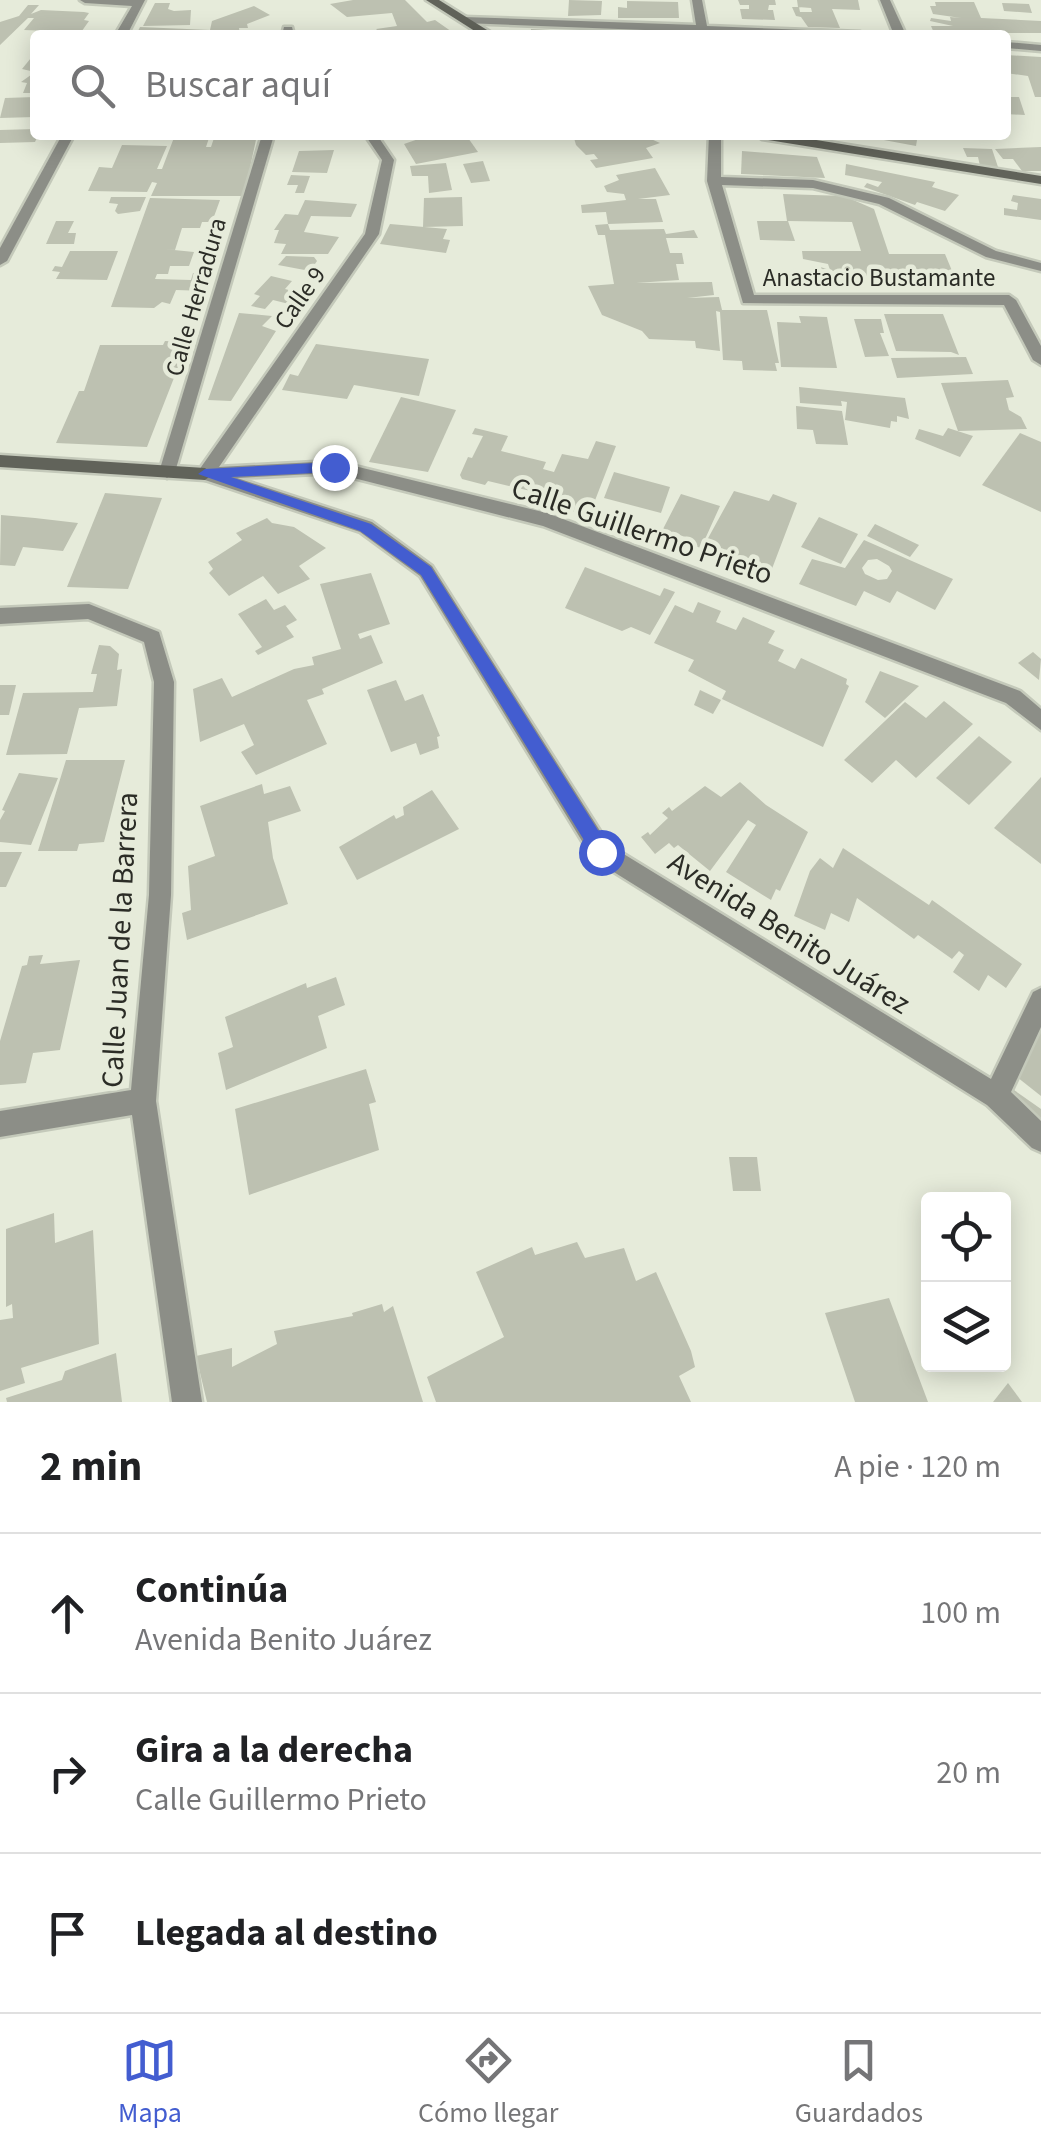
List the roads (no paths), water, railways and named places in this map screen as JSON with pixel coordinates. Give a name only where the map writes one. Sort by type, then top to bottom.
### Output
[{"type":"street","points":[[85,0],[139,1],[124,30]]},
{"type":"street","points":[[430,0],[481,30]]},
{"type":"street","points":[[697,0],[703,30]]},
{"type":"street","points":[[885,0],[898,30]]},
{"type":"street","points":[[464,20],[507,16],[678,30]]},
{"type":"street","points":[[507,16],[508,30]]},
{"type":"street","points":[[1011,46],[1041,48]]},
{"type":"street","points":[[0,261],[65,140]]},
{"type":"street","name":"Calle Herradura","points":[[167,472],[267,140]]},
{"type":"street","name":"Calle 9","points":[[205,474],[372,234],[388,160],[374,140]]},
{"type":"street","points":[[715,140],[714,182],[813,184],[884,201],[991,254],[1041,268]]},
{"type":"street","points":[[793,140],[1041,180]]},
{"type":"street","name":"Anastacio Bustamante","points":[[714,182],[748,300],[1009,300],[1041,360]]},
{"type":"street","name":"Avenida Benito Juárez","points":[[0,462],[205,474],[366,528],[426,571],[601,852],[996,1096],[1041,1139]]},
{"type":"street","name":"Calle Guillermo Prieto","points":[[205,474],[334,467],[547,520],[1014,697],[1041,721]]},
{"type":"street","name":"Calle Juan de la Barrera","points":[[0,616],[89,612],[152,637],[164,682],[160,876],[143,1101],[186,1402]]},
{"type":"street","points":[[996,1096],[1041,1000]]},
{"type":"street","points":[[0,1124],[143,1101]]}]
